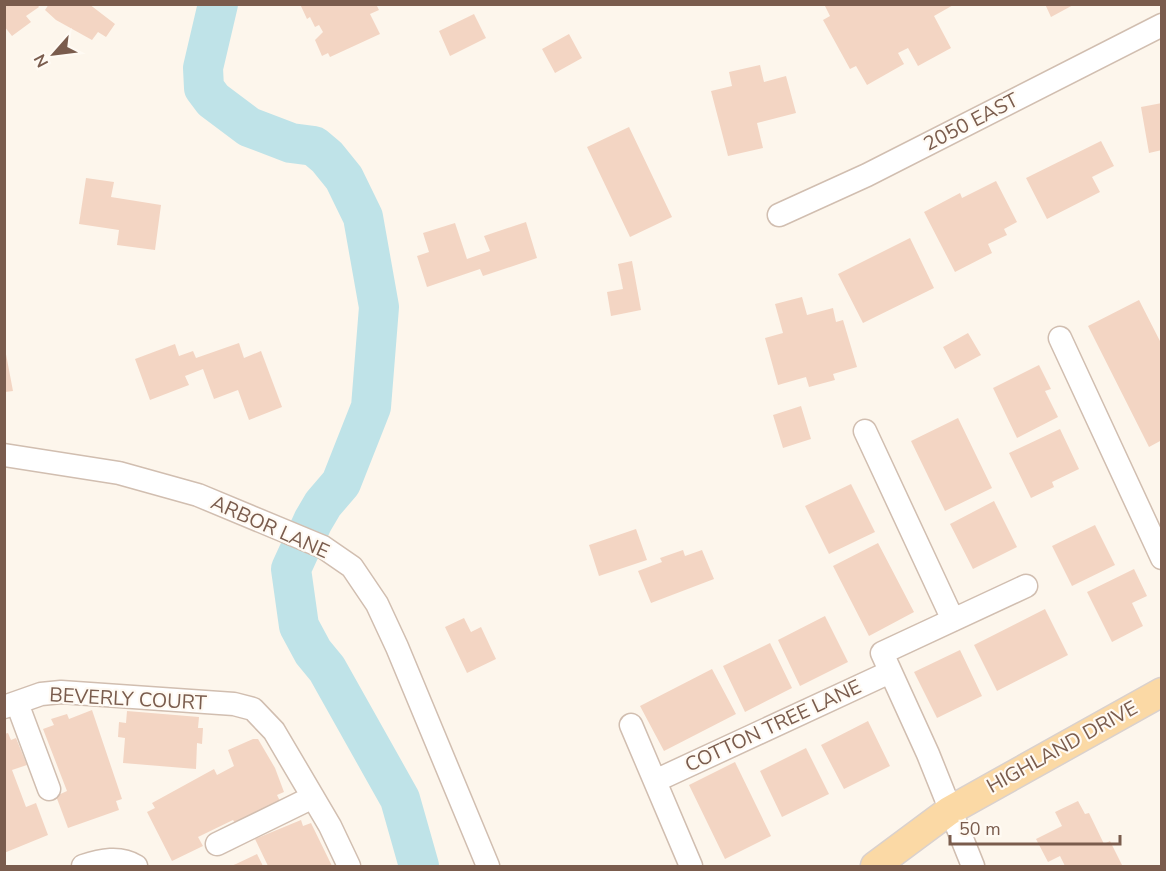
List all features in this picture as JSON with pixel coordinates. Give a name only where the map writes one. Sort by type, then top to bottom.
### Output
[{"type":"main road","name":"HIGHLAND DRIVE","points":[[875,867],[950,810],[1161,692]]},
{"type":"street","name":"2050 EAST","points":[[779,215],[867,175],[1161,25]]},
{"type":"street","points":[[1060,338],[1161,558]]},
{"type":"street","points":[[865,431],[953,620]]},
{"type":"street","name":"ARBOR LANE","points":[[4,455],[129,475],[198,495],[280,527],[323,547],[352,567],[377,604],[433,729],[488,867]]},
{"type":"street","points":[[973,867],[928,754],[882,653],[1026,586]]},
{"type":"street","name":"COTTON TREE LANE","points":[[655,781],[890,672]]},
{"type":"street","name":"BEVERLY COURT","points":[[11,705],[41,694],[61,692],[234,704],[253,709],[274,730],[313,797]]},
{"type":"street","points":[[11,705],[49,789]]},
{"type":"street","points":[[631,725],[692,867]]},
{"type":"street","points":[[217,844],[313,797],[338,840],[349,867]]},
{"type":"street","points":[[83,867],[111,860],[127,860],[136,867]]},
{"type":"building","points":[[4,4],[37,4],[39,7],[26,16],[31,22],[12,36],[4,26]]},
{"type":"building","points":[[49,4],[89,4],[115,24],[106,37],[98,32],[92,40],[56,20],[45,10]]},
{"type":"building","points":[[300,4],[376,4],[379,10],[370,14],[380,34],[330,57],[328,53],[322,56],[315,40],[323,32],[319,25],[315,27],[310,17],[307,19]]},
{"type":"building","points":[[824,4],[955,4],[934,16],[951,48],[918,66],[908,48],[898,53],[904,64],[867,85],[856,66],[850,69],[823,20],[830,16]]},
{"type":"building","points":[[1045,4],[1075,4],[1051,17]]},
{"type":"building","points":[[474,14],[486,38],[450,56],[439,31]]},
{"type":"building","points":[[569,34],[582,58],[555,73],[542,49]]},
{"type":"building","points":[[760,65],[764,82],[786,76],[796,113],[757,123],[763,148],[728,156],[711,91],[732,86],[729,72]]},
{"type":"building","points":[[1162,103],[1162,150],[1149,153],[1141,107]]},
{"type":"building","points":[[629,127],[672,217],[630,237],[587,147]]},
{"type":"building","points":[[1101,141],[1114,166],[1092,177],[1100,192],[1047,219],[1026,178]]},
{"type":"building","points":[[86,178],[114,182],[111,197],[161,205],[155,250],[117,245],[119,230],[79,224]]},
{"type":"building","points":[[996,181],[1017,222],[1004,229],[1007,235],[988,244],[992,253],[955,272],[924,212],[960,193],[962,198]]},
{"type":"building","points":[[526,222],[537,258],[483,276],[480,269],[427,287],[417,256],[429,252],[423,233],[455,223],[467,259],[490,251],[484,236]]},
{"type":"building","points":[[910,238],[934,288],[863,323],[838,274]]},
{"type":"building","points":[[632,261],[641,310],[611,316],[607,292],[623,289],[618,264]]},
{"type":"building","points":[[802,297],[807,315],[833,308],[836,322],[843,320],[857,367],[833,374],[835,380],[809,387],[806,377],[778,385],[765,338],[783,333],[775,304]]},
{"type":"building","points":[[1139,300],[1162,345],[1162,440],[1149,447],[1088,326]]},
{"type":"building","points":[[968,333],[981,355],[955,369],[943,347]]},
{"type":"building","points":[[239,343],[244,358],[261,351],[282,407],[249,420],[238,390],[214,399],[203,369],[185,376],[189,385],[150,400],[135,359],[175,344],[179,356],[193,351],[196,358]]},
{"type":"building","points":[[5,349],[13,391],[5,392]]},
{"type":"building","points":[[1039,365],[1051,389],[1045,391],[1058,417],[1017,438],[993,388]]},
{"type":"building","points":[[801,406],[811,439],[783,448],[773,415]]},
{"type":"building","points":[[958,418],[992,488],[945,511],[911,441]]},
{"type":"building","points":[[1060,429],[1079,469],[1052,482],[1054,487],[1031,498],[1009,453]]},
{"type":"building","points":[[851,484],[875,532],[829,554],[805,506]]},
{"type":"building","points":[[994,501],[1017,547],[973,569],[950,524]]},
{"type":"building","points":[[1095,525],[1115,565],[1072,586],[1052,546]]},
{"type":"building","points":[[636,529],[647,560],[599,576],[589,545]]},
{"type":"building","points":[[878,543],[914,612],[869,636],[833,566]]},
{"type":"building","points":[[683,550],[685,556],[702,550],[714,579],[651,603],[638,571],[662,562],[660,558]]},
{"type":"building","points":[[1134,569],[1147,596],[1132,603],[1143,626],[1112,642],[1087,592]]},
{"type":"building","points":[[1045,609],[1068,655],[997,691],[974,645]]},
{"type":"building","points":[[825,616],[848,662],[800,686],[778,640]]},
{"type":"building","points":[[464,618],[471,632],[481,627],[496,659],[467,673],[445,627]]},
{"type":"building","points":[[770,643],[792,688],[745,712],[723,666]]},
{"type":"building","points":[[960,650],[982,696],[937,718],[914,672]]},
{"type":"building","points":[[712,669],[736,714],[664,751],[640,706]]},
{"type":"building","points":[[92,710],[122,799],[116,801],[119,810],[68,828],[56,796],[67,791],[43,729],[54,725],[51,719],[67,714],[69,719]]},
{"type":"building","points":[[127,711],[199,717],[198,728],[203,728],[202,744],[197,743],[196,769],[123,763],[125,738],[118,737],[119,722],[126,723]]},
{"type":"building","points":[[868,721],[890,766],[844,789],[821,745]]},
{"type":"building","points":[[8,733],[11,740],[16,738],[27,765],[12,770],[26,807],[36,803],[48,835],[4,853],[4,734]]},
{"type":"building","points":[[258,739],[275,768],[284,792],[277,795],[280,801],[235,823],[233,820],[198,837],[203,846],[172,861],[147,812],[155,808],[152,803],[214,769],[217,775],[234,766],[228,750]]},
{"type":"building","points":[[806,748],[829,794],[782,817],[760,771]]},
{"type":"building","points":[[735,762],[771,836],[725,859],[689,785]]},
{"type":"building","points":[[1078,801],[1085,814],[1089,813],[1104,844],[1110,841],[1122,865],[1065,866],[1060,856],[1048,862],[1036,839],[1062,826],[1055,812]]},
{"type":"building","points":[[301,820],[303,826],[311,823],[332,866],[268,866],[255,839]]},
{"type":"building","points":[[257,854],[263,866],[231,866],[236,864]]},
{"type":"waterway","points":[[218,4],[203,68],[204,88],[213,100],[249,127],[291,143],[314,146],[327,157],[344,178],[363,217],[379,307],[371,407],[341,483],[323,504],[313,521],[291,569],[299,626],[313,652],[327,669],[400,799],[419,866]]}]
